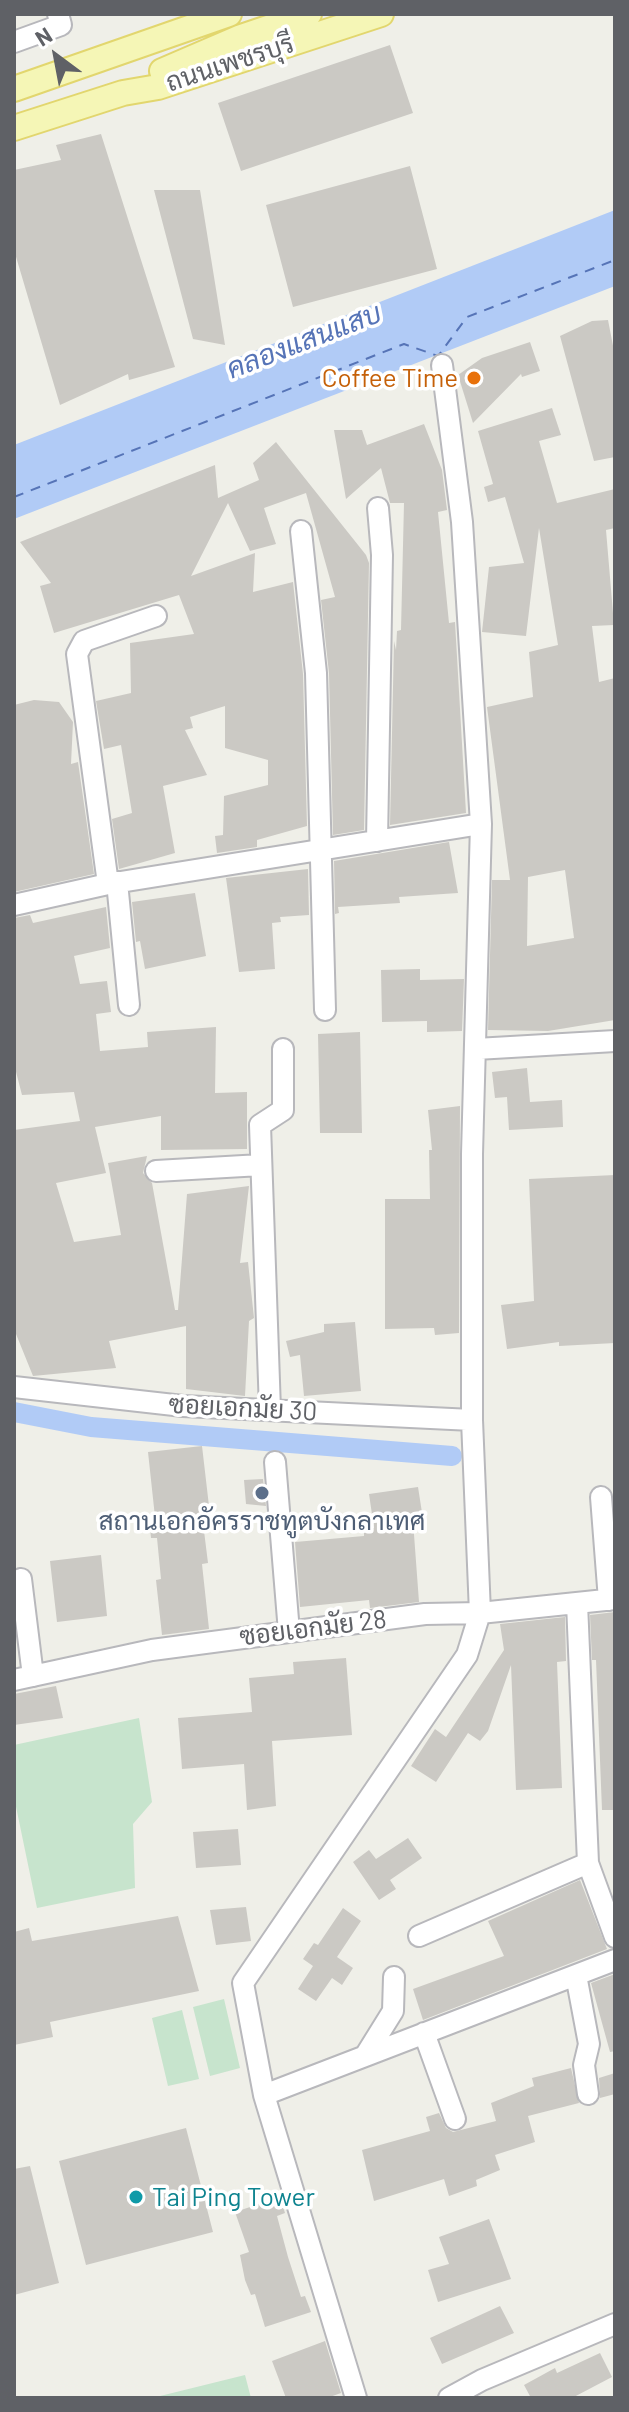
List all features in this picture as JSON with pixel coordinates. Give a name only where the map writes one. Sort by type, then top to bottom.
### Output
[{"type":"main road","name":"ถนนเพชรบุรี","points":[[14,89],[229,14]]},
{"type":"main road","name":"ถนนเพชรบุรี","points":[[123,93],[159,72],[241,37],[309,14]]},
{"type":"main road","name":"ถนนเพชรบุรี","points":[[14,128],[123,93],[158,87],[381,14]]},
{"type":"street","points":[[14,42],[61,25],[58,14]]},
{"type":"street","points":[[356,2398],[264,2095],[243,1983],[467,1655],[480,1613],[472,1420],[481,824],[462,522],[442,365]]},
{"type":"street","points":[[377,841],[382,555],[378,508]]},
{"type":"street","points":[[301,531],[316,673],[325,1010]]},
{"type":"street","points":[[129,1005],[77,654],[84,641],[156,616]]},
{"type":"street","points":[[14,905],[113,883],[481,824]]},
{"type":"street","points":[[476,1049],[615,1041]]},
{"type":"street","points":[[270,1410],[261,1122],[283,1110],[283,1049]]},
{"type":"street","points":[[156,1171],[261,1165]]},
{"type":"street","name":"ซอยเอกมัย 30","points":[[14,1387],[183,1406],[472,1420]]},
{"type":"street","points":[[275,1462],[289,1632]]},
{"type":"street","points":[[601,1497],[612,1600]]},
{"type":"street","points":[[21,1579],[24,1678]]},
{"type":"street","name":"ซอยเอกมัย 28","points":[[24,1678],[152,1650],[425,1614],[480,1613],[612,1600]]},
{"type":"street","points":[[577,1603],[588,1863],[615,1937]]},
{"type":"street","points":[[419,1936],[588,1863]]},
{"type":"street","points":[[264,2095],[615,1960]]},
{"type":"street","points":[[576,1975],[589,2044],[584,2065],[588,2094]]},
{"type":"street","points":[[365,2056],[393,2011],[394,1977]]},
{"type":"street","points":[[424,2033],[455,2119]]},
{"type":"street","points":[[449,2398],[486,2389],[615,2324]]},
{"type":"green space","points":[[139,1718],[152,1802],[133,1824],[135,1888],[37,1908],[14,1797],[14,1745]]},
{"type":"green space","points":[[224,1999],[240,2068],[210,2076],[193,2007]]},
{"type":"green space","points":[[182,2010],[199,2079],[168,2086],[152,2018]]},
{"type":"green space","points":[[245,2375],[251,2398],[152,2398]]},
{"type":"water","name":"คลองแสนแสบ","points":[[615,210],[615,286],[14,519],[14,445]]},
{"type":"building","points":[[390,45],[413,113],[241,171],[218,103]]},
{"type":"building","points":[[101,134],[175,367],[129,380],[128,374],[60,405],[14,250],[14,170],[61,160],[56,145]]},
{"type":"building","points":[[410,166],[437,269],[293,307],[266,205]]},
{"type":"building","points":[[154,190],[200,190],[225,345],[193,339]]},
{"type":"building","points":[[608,320],[615,356],[615,457],[594,461],[560,336],[592,321]]},
{"type":"building","points":[[530,342],[540,371],[522,377],[521,374],[473,423],[458,375],[482,358]]},
{"type":"building","points":[[552,408],[561,435],[539,441],[557,503],[615,489],[615,528],[606,530],[614,625],[592,626],[599,682],[615,678],[615,1020],[548,1031],[488,1030],[492,880],[510,880],[487,707],[533,697],[529,652],[558,645],[539,528],[526,636],[482,632],[489,567],[524,563],[505,497],[488,502],[484,487],[493,484],[478,431]],"holes":[[[565,870],[574,938],[527,946],[528,877]]]},
{"type":"building","points":[[424,424],[442,470],[447,510],[438,512],[449,623],[455,622],[466,813],[390,825],[394,641],[396,650],[397,631],[401,630],[404,503],[390,503],[381,468],[346,499],[334,430],[362,430],[367,445]]},
{"type":"building","points":[[276,442],[366,555],[369,563],[364,830],[333,835],[329,673],[321,600],[335,597],[306,493],[264,508],[276,544],[250,551],[228,503],[191,576],[255,553],[253,592],[293,582],[303,674],[307,826],[257,840],[257,847],[217,853],[215,836],[223,835],[224,796],[268,785],[268,760],[225,748],[225,706],[190,717],[193,728],[185,730],[207,775],[163,786],[175,853],[119,869],[112,819],[132,813],[121,745],[104,749],[96,701],[131,693],[130,643],[194,634],[179,595],[54,633],[40,586],[51,583],[20,542],[215,465],[218,498],[259,480],[253,463]]},
{"type":"building","points":[[34,700],[59,702],[73,722],[71,764],[78,762],[94,874],[14,892],[14,705]]},
{"type":"building","points":[[449,842],[458,893],[399,897],[400,903],[338,907],[339,913],[335,914],[334,861]]},
{"type":"building","points":[[308,869],[309,915],[280,917],[281,922],[272,923],[275,969],[239,972],[226,878]]},
{"type":"building","points":[[195,893],[206,956],[145,969],[140,941],[136,942],[132,902]]},
{"type":"building","points":[[106,907],[110,948],[74,956],[80,984],[107,981],[111,1012],[96,1014],[100,1051],[148,1047],[147,1032],[216,1027],[215,1093],[247,1092],[247,1149],[161,1150],[161,1116],[95,1127],[106,1173],[56,1183],[74,1242],[121,1235],[108,1163],[147,1156],[143,1173],[152,1183],[175,1310],[178,1310],[187,1194],[249,1186],[240,1263],[248,1262],[254,1318],[249,1321],[245,1396],[186,1389],[186,1326],[109,1341],[116,1368],[33,1376],[14,1329],[14,1130],[80,1121],[74,1092],[22,1095],[14,1064],[14,918],[30,915],[33,923]]},
{"type":"building","points":[[420,969],[420,980],[464,979],[462,1031],[427,1032],[427,1021],[382,1022],[381,970]]},
{"type":"building","points":[[360,1032],[362,1133],[320,1133],[318,1034]]},
{"type":"building","points":[[527,1068],[530,1102],[562,1100],[563,1127],[509,1130],[507,1097],[495,1098],[492,1072]]},
{"type":"building","points":[[460,1106],[459,1333],[435,1335],[434,1328],[385,1329],[385,1199],[430,1199],[429,1150],[432,1150],[428,1110]]},
{"type":"building","points":[[615,1175],[615,1343],[559,1346],[559,1342],[507,1349],[501,1305],[534,1301],[529,1179]]},
{"type":"building","points":[[355,1322],[361,1391],[304,1396],[300,1355],[290,1357],[286,1341],[324,1332],[324,1324]]},
{"type":"building","points":[[202,1446],[209,1506],[201,1507],[208,1563],[202,1564],[209,1629],[162,1635],[156,1580],[161,1579],[157,1538],[151,1538],[149,1517],[155,1517],[148,1452]]},
{"type":"building","points":[[263,1479],[266,1506],[246,1504],[244,1480]]},
{"type":"building","points":[[418,1487],[423,1519],[413,1521],[419,1602],[370,1608],[369,1600],[300,1607],[295,1542],[364,1536],[364,1529],[374,1528],[369,1494]]},
{"type":"building","points":[[101,1555],[107,1616],[57,1622],[50,1561]]},
{"type":"building","points":[[615,1612],[615,1810],[602,1810],[596,1660],[592,1660],[590,1615]]},
{"type":"building","points":[[565,1617],[566,1661],[557,1662],[562,1788],[516,1790],[511,1665],[488,1731],[480,1741],[468,1733],[436,1782],[411,1766],[435,1729],[446,1737],[504,1650],[500,1624]]},
{"type":"building","points":[[346,1658],[352,1735],[272,1741],[276,1806],[247,1810],[244,1764],[182,1769],[178,1718],[252,1712],[249,1678],[294,1674],[293,1662]]},
{"type":"building","points":[[56,1686],[63,1718],[14,1725],[14,1694]]},
{"type":"building","points":[[238,1829],[241,1865],[196,1868],[193,1832]]},
{"type":"building","points":[[408,1838],[422,1858],[390,1880],[396,1889],[379,1900],[353,1862],[369,1850],[376,1859]]},
{"type":"building","points":[[580,1880],[607,1949],[423,2020],[413,1989],[504,1956],[488,1921]]},
{"type":"building","points":[[246,1907],[251,1941],[216,1945],[210,1910]]},
{"type":"building","points":[[343,1908],[361,1921],[337,1957],[353,1968],[342,1985],[332,1978],[316,2001],[298,1989],[313,1966],[303,1959],[314,1943],[318,1945]]},
{"type":"building","points":[[178,1916],[199,1991],[50,2022],[53,2037],[14,2045],[14,1932],[29,1928],[32,1941]]},
{"type":"building","points":[[615,1974],[615,2051],[610,2052],[591,1983]]},
{"type":"building","points":[[571,2068],[579,2103],[528,2116],[535,2142],[495,2155],[500,2170],[476,2180],[477,2186],[449,2196],[444,2179],[374,2201],[362,2150],[430,2131],[426,2117],[439,2113],[446,2128],[453,2132],[496,2121],[491,2103],[534,2086],[532,2078]]},
{"type":"building","points":[[615,2073],[615,2094],[600,2098],[599,2078]]},
{"type":"building","name":"Tai Ping Tower","points":[[186,2128],[213,2232],[86,2265],[59,2161]]},
{"type":"building","points":[[30,2166],[59,2283],[14,2295],[14,2169]]},
{"type":"building","points":[[280,2197],[285,2213],[277,2216],[288,2257],[301,2297],[305,2296],[311,2312],[265,2327],[255,2294],[251,2295],[245,2280],[240,2255],[249,2252],[235,2212]]},
{"type":"building","points":[[489,2219],[511,2279],[438,2302],[428,2270],[449,2264],[439,2237]]},
{"type":"building","points":[[500,2306],[514,2333],[442,2364],[430,2338]]},
{"type":"building","points":[[325,2341],[341,2393],[327,2398],[286,2398],[272,2361]]},
{"type":"building","points":[[600,2353],[612,2377],[572,2398],[531,2398],[524,2385],[555,2368],[557,2373]]},
{"type":"waterway","points":[[14,1412],[91,1427],[452,1456]]},
{"type":"ferry route","points":[[14,497],[404,344],[438,356],[467,317],[615,260]]},
{"type":"place","name":"Coffee Time","points":[[474,378]]},
{"type":"place","name":"สถานเอกอัครราชทูตบังกลาเทศ","points":[[262,1493]]},
{"type":"place","name":"Tai Ping Tower","points":[[136,2197]]}]
